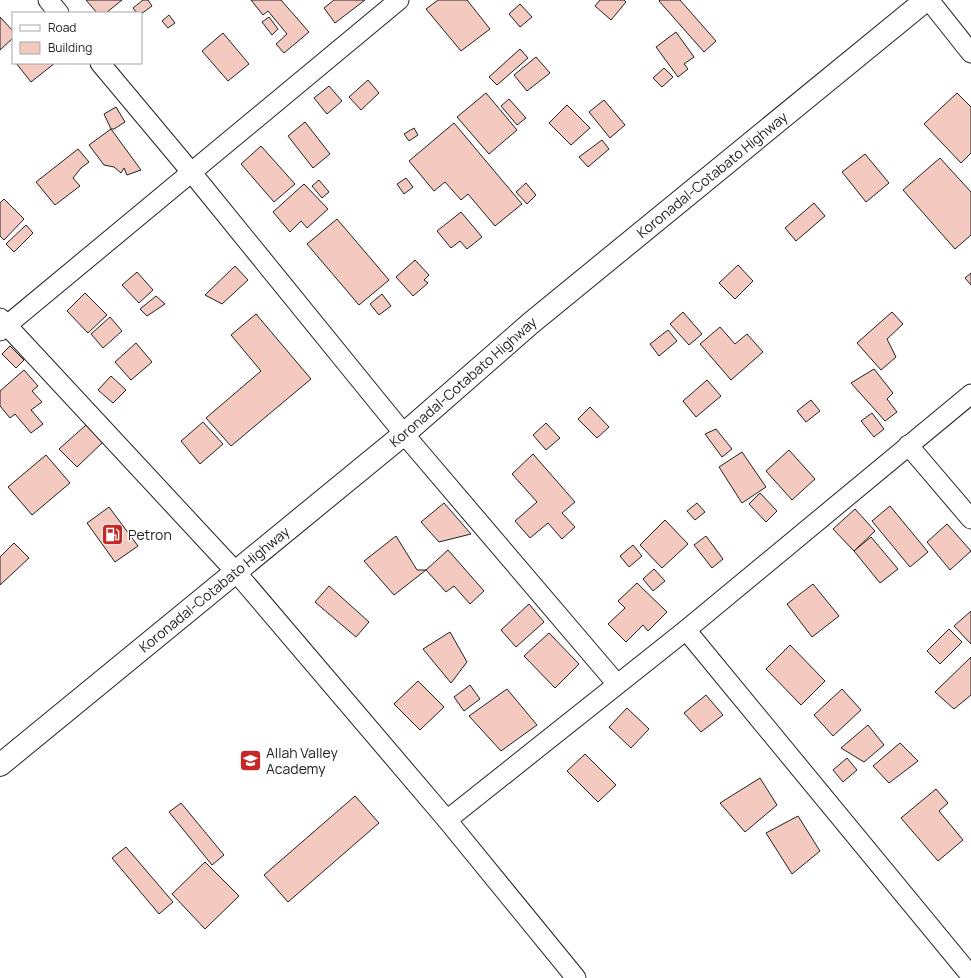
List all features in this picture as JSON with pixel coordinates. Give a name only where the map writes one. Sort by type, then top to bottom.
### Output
[{"type":"highway","name":"Koronadal-Cotabato Highway","points":[[0,765],[404,434],[531,323],[926,0]]},
{"type":"street","points":[[48,0],[58,12]]},
{"type":"street","points":[[399,0],[192,173],[2,325],[235,571],[447,820],[576,978]]},
{"type":"street","points":[[930,0],[971,53]]},
{"type":"street","points":[[101,64],[192,173],[404,434],[617,684]]},
{"type":"street","points":[[447,820],[686,630],[971,394]]},
{"type":"street","points":[[908,445],[971,519]]},
{"type":"street","points":[[686,630],[971,976]]},
{"type":"building","points":[[86,0],[122,0],[107,12],[96,12]]},
{"type":"building","points":[[143,0],[148,0],[152,6],[142,13],[142,12],[136,12],[133,8]]},
{"type":"building","points":[[251,0],[281,0],[309,32],[284,53],[276,44],[287,34],[268,11],[263,15]]},
{"type":"building","points":[[334,0],[365,0],[335,23],[324,8]]},
{"type":"building","points":[[438,0],[467,0],[490,29],[461,51],[426,9]]},
{"type":"building","points":[[600,0],[624,0],[626,2],[611,20],[595,6]]},
{"type":"building","points":[[680,0],[716,41],[704,52],[659,1]]},
{"type":"building","points":[[520,4],[532,17],[520,27],[509,14]]},
{"type":"building","points":[[169,15],[175,23],[168,28],[162,21]]},
{"type":"building","points":[[0,17],[12,30],[12,39],[0,50]]},
{"type":"building","points":[[269,17],[278,29],[272,35],[262,22]]},
{"type":"building","points":[[676,32],[694,57],[684,64],[688,69],[678,77],[656,47]]},
{"type":"building","points":[[223,33],[249,64],[228,81],[202,51]]},
{"type":"building","points":[[520,49],[528,58],[497,85],[489,77]]},
{"type":"building","points":[[536,57],[550,73],[527,91],[514,75]]},
{"type":"building","points":[[17,64],[54,64],[31,82]]},
{"type":"building","points":[[664,68],[673,77],[662,87],[653,78]]},
{"type":"building","points":[[368,80],[379,93],[361,110],[349,97]]},
{"type":"building","points":[[329,86],[342,101],[327,114],[314,98]]},
{"type":"building","points":[[486,93],[517,130],[489,154],[457,117]]},
{"type":"building","points":[[957,93],[971,107],[971,153],[961,163],[924,124]]},
{"type":"building","points":[[509,99],[526,118],[517,125],[501,106]]},
{"type":"building","points":[[604,100],[625,125],[610,138],[589,112]]},
{"type":"building","points":[[567,105],[590,128],[571,145],[549,123]]},
{"type":"building","points":[[116,107],[125,122],[114,129],[111,129],[104,114]]},
{"type":"building","points":[[305,122],[330,154],[313,168],[288,136]]},
{"type":"building","points":[[454,123],[522,204],[495,226],[468,194],[461,200],[445,182],[434,191],[409,161]]},
{"type":"building","points":[[414,128],[418,135],[409,141],[404,134]]},
{"type":"building","points":[[111,129],[141,170],[127,175],[124,168],[121,173],[114,167],[104,165],[89,145]]},
{"type":"building","points":[[602,140],[609,149],[588,167],[579,157]]},
{"type":"building","points":[[261,146],[295,184],[274,202],[241,164]]},
{"type":"building","points":[[78,149],[89,162],[81,168],[73,178],[80,186],[55,205],[36,182]]},
{"type":"building","points":[[865,154],[889,183],[866,202],[842,172]]},
{"type":"building","points":[[940,158],[971,192],[971,235],[955,249],[903,190]]},
{"type":"building","points":[[406,178],[413,187],[404,194],[397,184]]},
{"type":"building","points":[[319,180],[329,192],[322,198],[312,186]]},
{"type":"building","points":[[526,183],[536,195],[527,204],[516,192]]},
{"type":"building","points":[[304,184],[328,209],[307,228],[301,221],[290,232],[273,212]]},
{"type":"building","points":[[4,199],[24,219],[4,240],[0,236],[0,203]]},
{"type":"building","points":[[814,203],[825,216],[796,241],[785,228]]},
{"type":"building","points":[[461,212],[482,237],[467,249],[460,241],[451,248],[437,231]]},
{"type":"building","points":[[337,219],[389,280],[359,305],[307,244]]},
{"type":"building","points":[[26,225],[33,233],[14,252],[6,244]]},
{"type":"building","points":[[415,260],[429,275],[424,280],[428,283],[413,296],[396,277]]},
{"type":"building","points":[[738,265],[753,281],[735,299],[719,283]]},
{"type":"building","points":[[235,266],[248,280],[222,304],[205,295]]},
{"type":"building","points":[[137,272],[153,290],[139,303],[122,285]]},
{"type":"building","points":[[971,273],[971,285],[965,278]]},
{"type":"building","points":[[85,293],[107,315],[88,333],[67,311]]},
{"type":"building","points":[[382,294],[391,306],[379,315],[370,304]]},
{"type":"building","points":[[156,296],[165,304],[147,316],[140,309]]},
{"type":"building","points":[[683,312],[702,334],[689,345],[670,324]]},
{"type":"building","points":[[892,312],[903,324],[887,339],[896,357],[881,370],[857,343]]},
{"type":"building","points":[[256,314],[311,379],[231,446],[206,418],[261,371],[231,335]]},
{"type":"building","points":[[110,317],[122,331],[103,348],[91,334]]},
{"type":"building","points":[[720,327],[735,344],[747,334],[763,352],[731,380],[700,344]]},
{"type":"building","points":[[668,330],[677,341],[659,356],[650,344]]},
{"type":"building","points":[[136,343],[152,362],[131,380],[115,362]]},
{"type":"building","points":[[10,346],[24,360],[16,368],[2,354]]},
{"type":"building","points":[[874,369],[893,393],[887,399],[897,412],[885,421],[851,383]]},
{"type":"building","points":[[24,370],[38,386],[32,391],[42,402],[31,410],[43,424],[31,433],[15,414],[10,418],[0,406],[0,391]]},
{"type":"building","points":[[111,376],[126,390],[113,403],[98,390]]},
{"type":"building","points":[[707,380],[721,396],[696,417],[683,401]]},
{"type":"building","points":[[811,400],[820,411],[806,422],[797,411]]},
{"type":"building","points":[[590,407],[609,427],[597,438],[578,419]]},
{"type":"building","points":[[872,413],[884,429],[874,437],[861,421]]},
{"type":"building","points":[[203,422],[223,444],[200,464],[181,441]]},
{"type":"building","points":[[546,423],[560,438],[546,450],[533,435]]},
{"type":"building","points":[[86,425],[103,442],[77,467],[59,449]]},
{"type":"building","points":[[716,429],[732,449],[722,457],[705,434]]},
{"type":"building","points":[[789,450],[815,479],[792,500],[766,471]]},
{"type":"building","points":[[742,452],[766,487],[742,503],[719,467]]},
{"type":"building","points":[[533,454],[575,502],[562,513],[575,527],[562,539],[548,523],[530,538],[515,521],[537,502],[512,474]]},
{"type":"building","points":[[46,455],[70,483],[32,515],[8,487]]},
{"type":"building","points":[[760,493],[777,511],[766,522],[749,504]]},
{"type":"building","points":[[444,503],[471,534],[439,542],[421,522]]},
{"type":"building","points":[[697,503],[705,512],[695,520],[687,511]]},
{"type":"building","points":[[890,506],[928,552],[910,567],[872,521]]},
{"type":"building","name":"Petron","points":[[109,507],[138,546],[115,562],[87,523]]},
{"type":"building","points":[[855,509],[875,531],[854,551],[833,529]]},
{"type":"building","points":[[665,520],[688,544],[662,568],[640,545]]},
{"type":"building","points":[[947,524],[971,551],[950,570],[927,542]]},
{"type":"building","points":[[396,536],[417,570],[426,570],[394,595],[364,561]]},
{"type":"building","points":[[706,536],[723,559],[712,568],[694,545]]},
{"type":"building","points":[[871,537],[898,569],[880,583],[854,551]]},
{"type":"building","points":[[14,543],[29,558],[0,585],[0,557]]},
{"type":"building","points":[[633,545],[642,556],[629,567],[620,556]]},
{"type":"building","points":[[448,550],[484,591],[470,604],[454,586],[446,592],[426,570]]},
{"type":"building","points":[[654,569],[665,581],[653,591],[643,579]]},
{"type":"building","points":[[637,583],[667,612],[648,631],[643,625],[626,642],[608,624],[625,608],[618,601]]},
{"type":"building","points":[[813,584],[839,616],[812,637],[787,604]]},
{"type":"building","points":[[329,586],[369,622],[356,637],[315,602]]},
{"type":"building","points":[[529,604],[544,622],[516,647],[501,630]]},
{"type":"building","points":[[971,611],[971,644],[954,626]]},
{"type":"building","points":[[949,629],[962,642],[940,664],[927,651]]},
{"type":"building","points":[[450,632],[467,662],[451,683],[423,649]]},
{"type":"building","points":[[549,633],[579,664],[555,688],[524,656]]},
{"type":"building","points":[[790,645],[825,681],[801,705],[766,669]]},
{"type":"building","points":[[971,657],[971,695],[954,709],[935,692]]},
{"type":"building","points":[[418,681],[444,707],[420,730],[394,704]]},
{"type":"building","points":[[470,685],[480,699],[464,711],[454,697]]},
{"type":"building","points":[[507,689],[537,725],[501,751],[469,716]]},
{"type":"building","points":[[842,689],[861,710],[833,736],[814,715]]},
{"type":"building","points":[[706,695],[723,715],[701,732],[684,713]]},
{"type":"building","points":[[627,708],[649,729],[631,748],[609,727]]},
{"type":"building","points":[[868,725],[884,745],[864,762],[841,748]]},
{"type":"building","points":[[900,743],[918,761],[889,783],[873,766]]},
{"type":"building","points":[[585,754],[616,785],[598,802],[567,771]]},
{"type":"building","points":[[847,758],[857,770],[843,782],[833,770]]},
{"type":"building","points":[[760,778],[777,805],[745,832],[720,803]]},
{"type":"building","points":[[936,789],[948,803],[939,811],[963,840],[938,861],[901,818]]},
{"type":"building","points":[[355,796],[379,823],[288,902],[264,875]]},
{"type":"building","points":[[181,803],[224,855],[212,865],[169,812]]},
{"type":"building","points":[[798,816],[820,851],[792,874],[766,833]]},
{"type":"building","points":[[126,847],[173,902],[159,914],[112,858]]},
{"type":"building","points":[[205,862],[239,896],[205,929],[172,894]]},
{"type":"place","name":"Petron","points":[[112,535]]},
{"type":"place","name":"Allah Valley Academy","points":[[251,761]]}]
